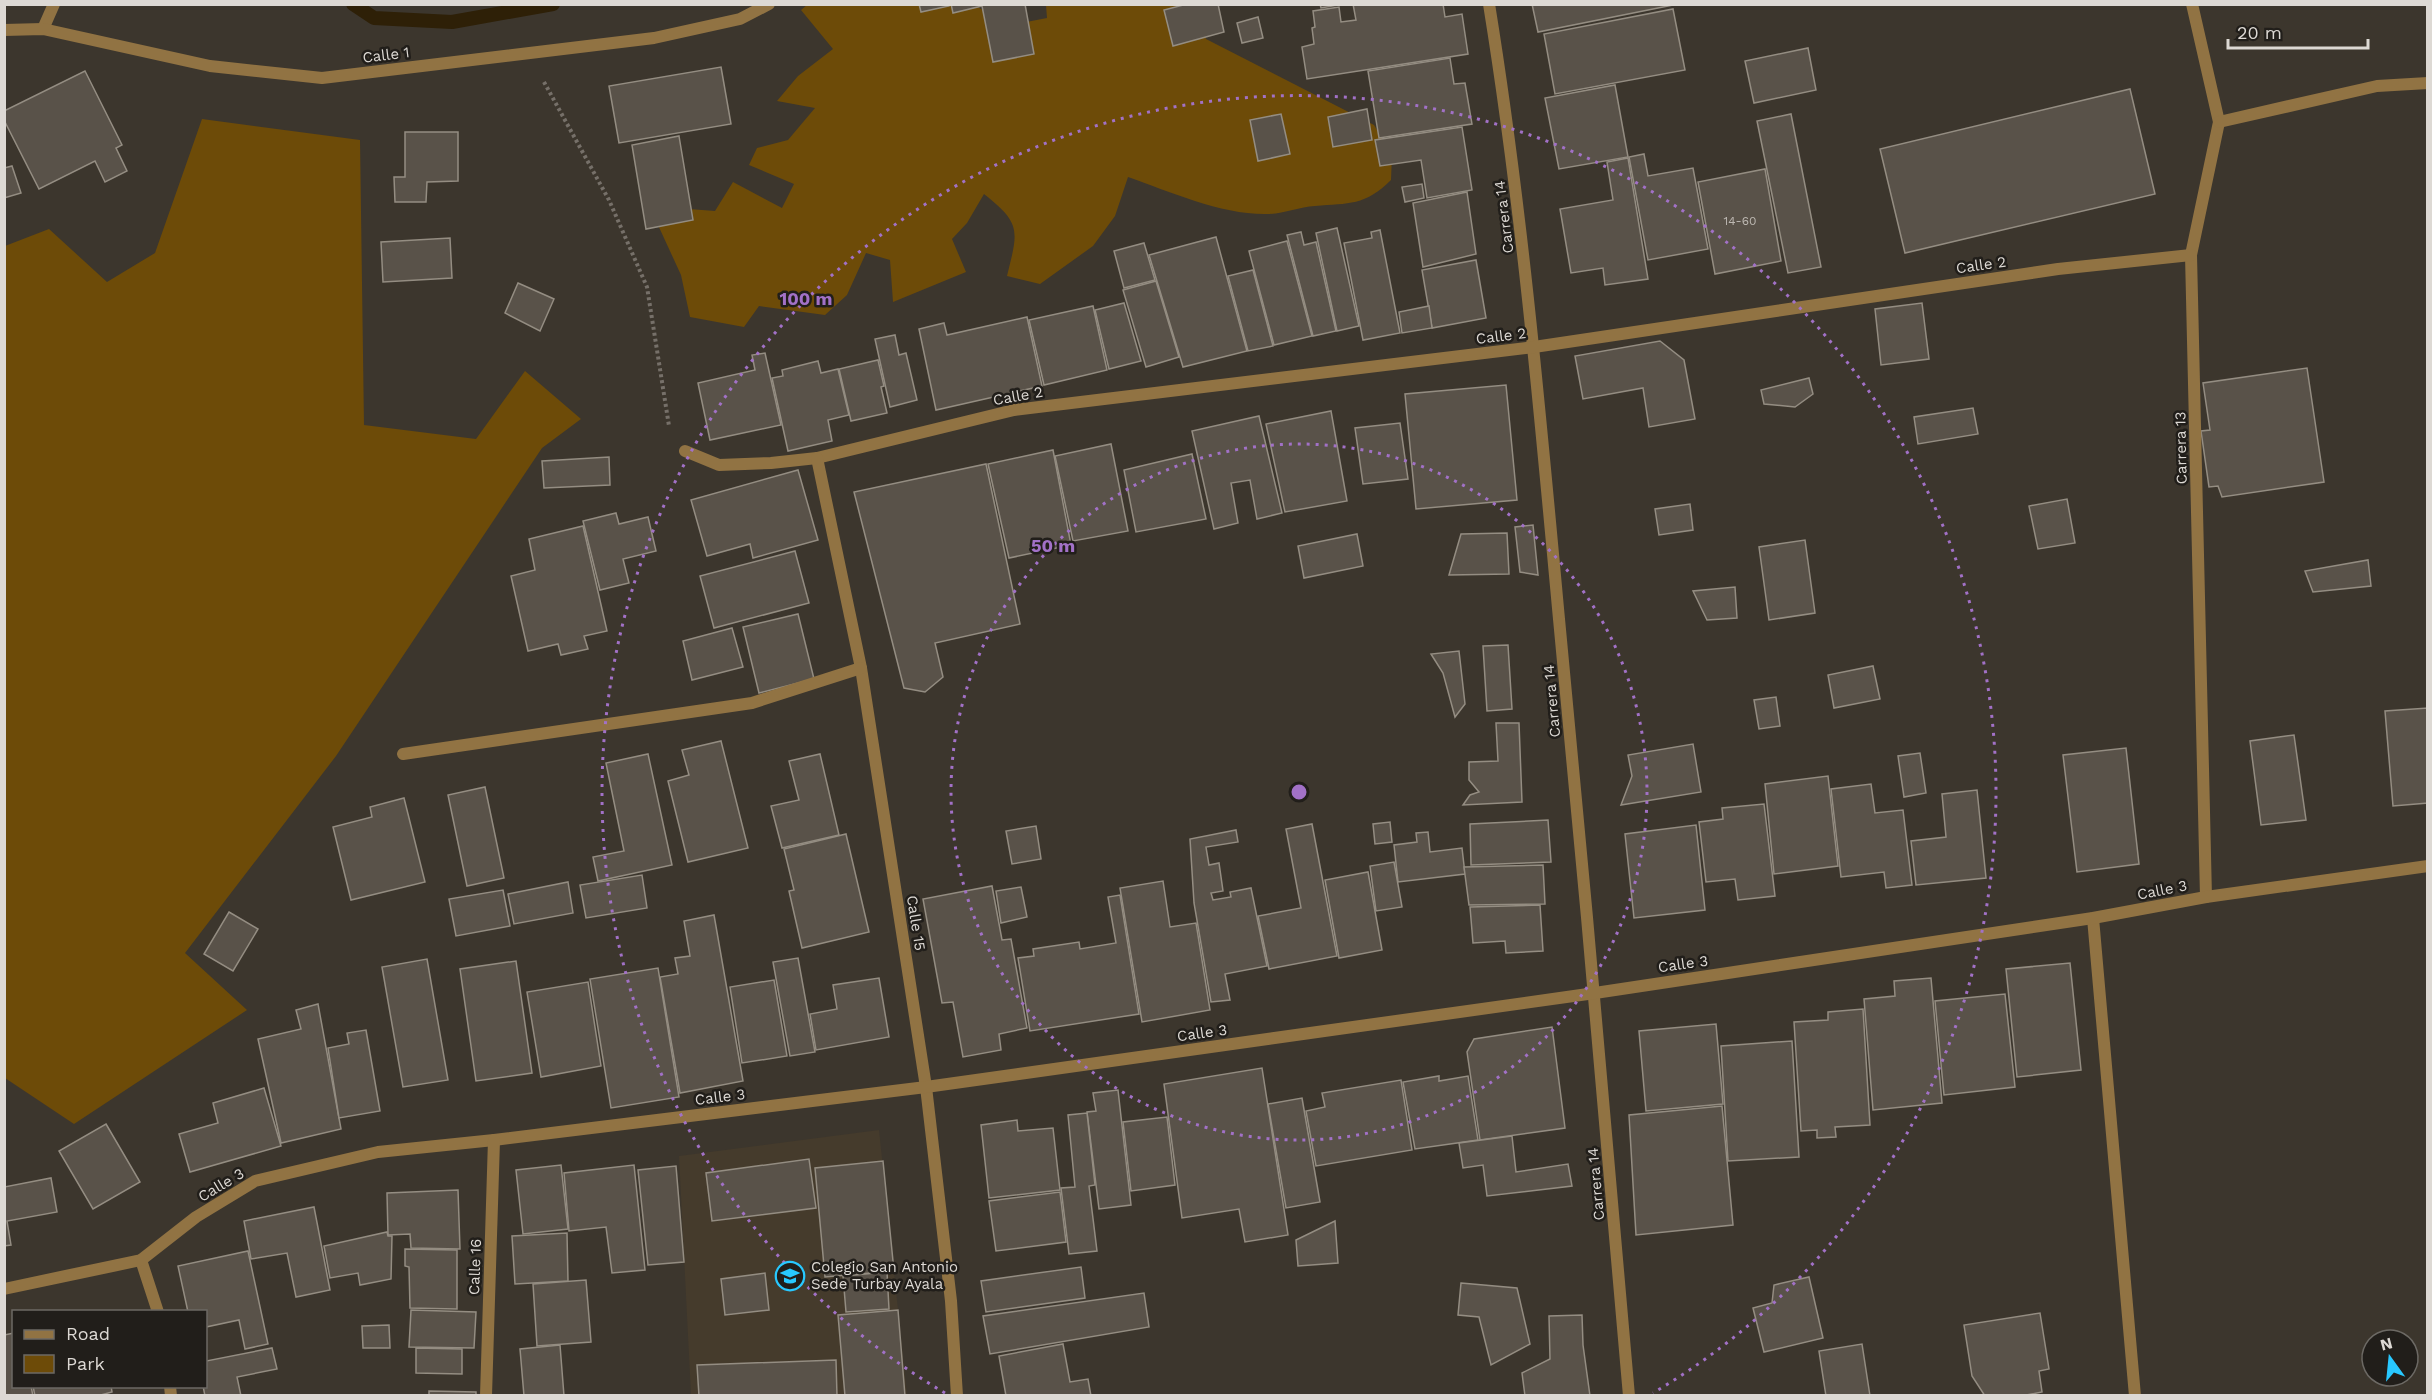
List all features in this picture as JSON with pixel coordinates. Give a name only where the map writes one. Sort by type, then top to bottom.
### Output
[{"type":"street","points":[[44,29],[54,4]]},
{"type":"street","name":"Calle 1","points":[[4,30],[44,29],[210,66],[322,78],[654,38],[740,18],[769,4]]},
{"type":"street","name":"Carrera 14","points":[[1489,4],[1508,118],[1534,347],[1595,993],[1629,1395]]},
{"type":"street","name":"Carrera 13","points":[[2192,4],[2219,122],[2191,255],[2206,897]]},
{"type":"street","points":[[2219,122],[2377,86],[2427,83]]},
{"type":"street","name":"Calle 2","points":[[685,451],[719,465],[771,464],[817,458],[1014,410],[1534,347],[2058,269],[2191,255]]},
{"type":"street","name":"Calle 15","points":[[817,458],[861,668],[926,1087],[951,1301],[957,1395]]},
{"type":"street","points":[[403,754],[752,703],[861,668]]},
{"type":"street","name":"Calle 3","points":[[4,1290],[141,1260],[196,1217],[255,1181],[378,1152],[926,1087],[1595,993],[2093,918],[2206,897],[2427,866]]},
{"type":"street","points":[[2093,918],[2135,1395]]},
{"type":"street","name":"Calle 16","points":[[486,1395],[494,1140]]},
{"type":"street","points":[[141,1260],[158,1310]]},
{"type":"path","points":[[530,52],[555,106],[609,200],[647,287],[670,432],[685,451]]},
{"type":"shaded area","name":"Colegio San Antonio Sede Turbay Ayala","points":[[879,1130],[907,1395],[691,1395],[679,1156]]},
{"type":"green space","points":[[807,5],[975,5],[1006,26],[1047,18],[1046,5],[1184,5],[1200,23],[1206,39],[1374,125],[1392,155],[1391,180],[1373,195],[1356,202],[1270,214],[1252,214],[1216,207],[1128,177],[1115,216],[1093,246],[1040,284],[1007,276],[1015,238],[1014,229],[1005,213],[984,194],[967,223],[952,239],[966,272],[893,302],[890,260],[866,253],[847,295],[825,315],[759,306],[744,327],[690,317],[681,275],[658,225],[689,209],[715,211],[733,182],[782,208],[794,184],[749,165],[757,148],[788,140],[815,108],[777,101],[798,76],[833,49],[801,10]]},
{"type":"green space","points":[[202,119],[360,140],[364,425],[476,439],[525,371],[581,419],[542,448],[336,756],[185,953],[247,1010],[74,1124],[5,1078],[5,246],[49,229],[107,282],[155,253]]},
{"type":"building","points":[[919,4],[949,4],[949,6],[921,12]]},
{"type":"building","points":[[951,4],[1025,4],[1034,54],[993,62],[982,6],[953,13]]},
{"type":"building","points":[[1187,4],[1218,4],[1224,32],[1173,46],[1164,10]]},
{"type":"building","points":[[1320,4],[1344,4],[1321,8]]},
{"type":"building","points":[[1353,4],[1443,4],[1445,17],[1462,14],[1468,54],[1307,79],[1302,47],[1314,44],[1313,11],[1339,7],[1341,22],[1356,20]]},
{"type":"building","points":[[1532,4],[1678,4],[1538,32]]},
{"type":"building","points":[[1673,9],[1685,70],[1555,94],[1544,34]]},
{"type":"building","points":[[1258,17],[1263,38],[1242,43],[1237,23]]},
{"type":"building","points":[[1808,48],[1816,90],[1754,103],[1745,61]]},
{"type":"building","points":[[1450,58],[1454,84],[1465,83],[1472,124],[1379,138],[1368,71]]},
{"type":"building","points":[[721,67],[731,124],[619,143],[609,86]]},
{"type":"building","points":[[85,71],[122,145],[116,148],[127,171],[105,182],[95,161],[39,189],[4,120],[4,111]]},
{"type":"building","points":[[1615,85],[1628,157],[1559,169],[1545,98]]},
{"type":"building","points":[[2130,89],[2155,194],[1905,253],[1880,149]]},
{"type":"building","points":[[1367,109],[1372,140],[1333,147],[1328,117]]},
{"type":"building","points":[[1281,114],[1290,154],[1258,161],[1250,120]]},
{"type":"building","points":[[1791,114],[1821,267],[1788,273],[1757,121]]},
{"type":"building","points":[[1462,127],[1472,190],[1427,198],[1421,160],[1380,166],[1375,140]]},
{"type":"building","points":[[405,132],[458,132],[458,181],[427,182],[426,202],[395,202],[394,177],[405,177]]},
{"type":"building","points":[[679,136],[693,220],[646,229],[632,145]]},
{"type":"building","points":[[1644,154],[1648,176],[1693,168],[1708,249],[1648,260],[1629,157]]},
{"type":"building","points":[[1628,158],[1648,279],[1605,285],[1603,268],[1571,273],[1560,209],[1613,200],[1607,162]]},
{"type":"building","points":[[12,166],[21,193],[4,198],[4,168]]},
{"type":"building","points":[[1765,169],[1781,261],[1715,274],[1698,182]]},
{"type":"building","points":[[1422,184],[1424,198],[1405,202],[1402,187]]},
{"type":"building","points":[[1467,192],[1476,254],[1423,267],[1413,203]]},
{"type":"building","points":[[1337,228],[1359,326],[1337,331],[1316,233]]},
{"type":"building","points":[[1380,230],[1400,333],[1363,340],[1344,243],[1372,238],[1371,232]]},
{"type":"building","points":[[1301,232],[1304,245],[1316,242],[1336,331],[1313,336],[1287,235]]},
{"type":"building","points":[[1216,237],[1247,351],[1183,367],[1149,255]]},
{"type":"building","points":[[450,238],[452,278],[383,282],[381,242]]},
{"type":"building","points":[[1287,241],[1312,336],[1274,345],[1249,251]]},
{"type":"building","points":[[1144,243],[1155,280],[1124,288],[1114,251]]},
{"type":"building","points":[[1476,260],[1486,318],[1432,328],[1422,270]]},
{"type":"building","points":[[1253,270],[1273,346],[1248,351],[1228,276]]},
{"type":"building","points":[[1156,281],[1179,357],[1146,367],[1123,290]]},
{"type":"building","points":[[518,283],[554,299],[540,331],[505,313]]},
{"type":"building","points":[[1124,303],[1141,361],[1109,369],[1095,310]]},
{"type":"building","points":[[1922,303],[1929,359],[1881,365],[1875,309]]},
{"type":"building","points":[[1093,306],[1107,370],[1044,385],[1029,320]]},
{"type":"building","points":[[1429,306],[1432,328],[1402,333],[1399,312]]},
{"type":"building","points":[[1027,317],[1042,386],[936,410],[919,329],[944,323],[947,335]]},
{"type":"building","points":[[895,335],[899,355],[906,353],[917,400],[890,407],[875,339]]},
{"type":"building","points":[[1660,341],[1684,360],[1695,419],[1649,427],[1643,388],[1583,399],[1575,356]]},
{"type":"building","points":[[765,353],[781,425],[710,440],[698,383],[755,370],[752,355]]},
{"type":"building","points":[[878,360],[887,413],[851,421],[839,369]]},
{"type":"building","points":[[818,361],[821,373],[838,369],[849,415],[828,420],[832,441],[788,451],[772,378],[783,376],[782,370]]},
{"type":"building","points":[[2307,368],[2324,482],[2222,497],[2218,486],[2209,487],[2201,431],[2210,430],[2203,383]]},
{"type":"building","points":[[1809,378],[1813,394],[1795,407],[1764,404],[1761,390]]},
{"type":"building","points":[[1506,385],[1517,500],[1416,509],[1405,394]]},
{"type":"building","points":[[1973,408],[1978,434],[1918,444],[1914,417]]},
{"type":"building","points":[[1331,411],[1347,501],[1285,512],[1266,424]]},
{"type":"building","points":[[1259,416],[1282,513],[1257,519],[1250,480],[1231,483],[1238,523],[1214,529],[1192,431]]},
{"type":"building","points":[[1400,423],[1408,479],[1363,484],[1355,428]]},
{"type":"building","points":[[1111,444],[1128,531],[1073,541],[1055,456]]},
{"type":"building","points":[[1053,450],[1071,545],[1009,558],[988,464]]},
{"type":"building","points":[[1192,454],[1206,519],[1136,532],[1124,470]]},
{"type":"building","points":[[609,457],[610,485],[544,488],[542,461]]},
{"type":"building","points":[[986,464],[1020,624],[935,643],[943,677],[925,692],[904,688],[854,492]]},
{"type":"building","points":[[798,470],[818,540],[753,558],[750,544],[707,556],[691,500]]},
{"type":"building","points":[[2067,499],[2075,543],[2038,549],[2029,506]]},
{"type":"building","points":[[1690,504],[1693,530],[1659,535],[1655,509]]},
{"type":"building","points":[[616,513],[619,524],[648,517],[656,551],[623,559],[629,583],[600,590],[583,521]]},
{"type":"building","points":[[1533,525],[1538,575],[1520,572],[1515,527]]},
{"type":"building","points":[[583,526],[607,631],[584,636],[588,649],[561,655],[558,644],[528,651],[511,576],[535,570],[529,539]]},
{"type":"building","points":[[1507,533],[1509,574],[1449,575],[1461,534]]},
{"type":"building","points":[[1357,534],[1363,566],[1304,578],[1298,546]]},
{"type":"building","points":[[1805,540],[1815,613],[1769,620],[1759,547]]},
{"type":"building","points":[[795,551],[809,603],[714,628],[700,576]]},
{"type":"building","points":[[2368,560],[2371,586],[2313,592],[2305,571]]},
{"type":"building","points":[[1735,587],[1737,618],[1707,620],[1693,591]]},
{"type":"building","points":[[798,614],[814,679],[759,693],[743,627]]},
{"type":"building","points":[[732,628],[743,667],[692,680],[683,641]]},
{"type":"building","points":[[1508,645],[1512,709],[1487,711],[1483,646]]},
{"type":"building","points":[[1459,651],[1465,704],[1455,717],[1443,673],[1431,654]]},
{"type":"building","points":[[1873,666],[1880,699],[1834,708],[1828,675]]},
{"type":"building","points":[[1776,697],[1780,726],[1759,729],[1754,700]]},
{"type":"building","points":[[2428,708],[2428,803],[2393,806],[2385,711]]},
{"type":"building","points":[[1496,723],[1519,723],[1522,802],[1463,805],[1470,795],[1479,792],[1469,780],[1469,762],[1498,761]]},
{"type":"building","points":[[2294,735],[2306,820],[2261,825],[2250,741]]},
{"type":"building","points":[[721,741],[748,848],[688,862],[668,781],[689,775],[682,750]]},
{"type":"building","points":[[1693,744],[1701,792],[1621,805],[1632,776],[1628,755]]},
{"type":"building","points":[[2126,748],[2139,864],[2077,872],[2063,755]]},
{"type":"building","points":[[1920,753],[1926,793],[1904,797],[1898,756]]},
{"type":"building","points":[[648,754],[672,865],[598,881],[593,857],[624,851],[606,763]]},
{"type":"building","points":[[820,754],[839,835],[782,848],[771,806],[799,800],[789,761]]},
{"type":"building","points":[[1828,776],[1838,866],[1774,874],[1765,784]]},
{"type":"building","points":[[1871,784],[1875,813],[1903,810],[1912,885],[1886,888],[1884,872],[1841,877],[1831,789]]},
{"type":"building","points":[[485,787],[504,878],[467,886],[448,795]]},
{"type":"building","points":[[1977,790],[1986,878],[1916,885],[1911,841],[1946,837],[1942,794]]},
{"type":"building","points":[[404,798],[425,882],[351,900],[333,827],[372,817],[370,807]]},
{"type":"building","points":[[1764,804],[1775,896],[1738,900],[1735,879],[1706,882],[1699,822],[1723,819],[1722,808]]},
{"type":"building","points":[[1548,820],[1551,862],[1471,865],[1470,824]]},
{"type":"building","points":[[1390,822],[1392,842],[1375,844],[1373,824]]},
{"type":"building","points":[[1312,824],[1337,956],[1269,969],[1258,916],[1301,908],[1286,829]]},
{"type":"building","points":[[1696,825],[1705,910],[1634,918],[1625,834]]},
{"type":"building","points":[[1036,826],[1041,859],[1012,864],[1006,831]]},
{"type":"building","points":[[1236,830],[1238,842],[1206,847],[1209,865],[1219,863],[1223,891],[1211,893],[1213,900],[1231,897],[1230,892],[1251,888],[1267,966],[1225,974],[1230,1000],[1211,1002],[1194,903],[1190,839]]},
{"type":"building","points":[[1428,832],[1430,852],[1462,848],[1465,874],[1398,882],[1394,845],[1417,842],[1416,833]]},
{"type":"building","points":[[846,834],[869,932],[802,948],[789,891],[794,890],[784,849]]},
{"type":"building","points":[[1394,862],[1402,907],[1376,911],[1370,866]]},
{"type":"building","points":[[1543,865],[1545,904],[1469,905],[1464,867]]},
{"type":"building","points":[[1368,872],[1382,950],[1339,958],[1325,880]]},
{"type":"building","points":[[642,875],[647,908],[586,918],[580,885]]},
{"type":"building","points":[[1163,881],[1170,927],[1196,923],[1210,1010],[1142,1022],[1120,888]]},
{"type":"building","points":[[568,882],[573,913],[514,924],[508,894]]},
{"type":"building","points":[[992,886],[1002,940],[1011,939],[1027,1028],[999,1034],[1001,1050],[963,1057],[953,1002],[942,1003],[923,899]]},
{"type":"building","points":[[1021,887],[1027,917],[1001,923],[996,891]]},
{"type":"building","points":[[503,890],[510,926],[456,936],[449,899]]},
{"type":"building","points":[[1120,895],[1139,1014],[1030,1031],[1018,958],[1034,956],[1033,949],[1079,942],[1080,949],[1116,943],[1108,897]]},
{"type":"building","points":[[1540,905],[1543,951],[1506,953],[1505,941],[1473,943],[1470,907]]},
{"type":"building","points":[[229,912],[258,929],[233,971],[204,954]]},
{"type":"building","points":[[714,915],[743,1081],[680,1093],[660,977],[678,974],[675,958],[690,956],[684,921]]},
{"type":"building","points":[[798,958],[815,1052],[790,1056],[773,962]]},
{"type":"building","points":[[427,959],[448,1080],[403,1087],[382,967]]},
{"type":"building","points":[[516,961],[532,1073],[476,1081],[460,969]]},
{"type":"building","points":[[2070,963],[2081,1070],[2017,1077],[2006,969]]},
{"type":"building","points":[[658,968],[679,1097],[611,1108],[590,979]]},
{"type":"building","points":[[879,978],[889,1037],[816,1050],[810,1014],[837,1009],[833,985]]},
{"type":"building","points":[[1931,978],[1942,1103],[1873,1110],[1864,999],[1895,996],[1894,981]]},
{"type":"building","points":[[774,980],[787,1056],[742,1063],[730,987]]},
{"type":"building","points":[[588,982],[601,1066],[541,1077],[527,992]]},
{"type":"building","points":[[2005,994],[2015,1087],[1944,1095],[1935,1001]]},
{"type":"building","points":[[318,1004],[341,1129],[281,1143],[258,1039],[301,1029],[296,1010]]},
{"type":"building","points":[[1863,1009],[1870,1125],[1835,1127],[1836,1137],[1817,1138],[1817,1130],[1801,1131],[1794,1022],[1828,1020],[1828,1012]]},
{"type":"building","points":[[1716,1024],[1723,1104],[1646,1111],[1639,1031]]},
{"type":"building","points":[[1552,1027],[1565,1128],[1480,1140],[1467,1052],[1474,1039]]},
{"type":"building","points":[[366,1030],[380,1111],[339,1118],[328,1048],[349,1044],[347,1033]]},
{"type":"building","points":[[1792,1041],[1799,1157],[1728,1161],[1721,1046]]},
{"type":"building","points":[[1262,1068],[1288,1235],[1245,1242],[1239,1209],[1182,1218],[1164,1084]]},
{"type":"building","points":[[1439,1076],[1439,1081],[1468,1076],[1478,1140],[1415,1149],[1403,1082]]},
{"type":"building","points":[[1401,1080],[1412,1150],[1316,1166],[1306,1111],[1325,1107],[1322,1093]]},
{"type":"building","points":[[264,1088],[281,1146],[190,1172],[179,1134],[218,1123],[213,1103]]},
{"type":"building","points":[[1118,1090],[1131,1205],[1099,1209],[1087,1112],[1096,1111],[1093,1093]]},
{"type":"building","points":[[1302,1098],[1320,1202],[1286,1208],[1268,1104]]},
{"type":"building","points":[[1722,1106],[1733,1225],[1636,1235],[1629,1115]]},
{"type":"building","points":[[1087,1113],[1095,1185],[1089,1186],[1097,1251],[1069,1254],[1061,1188],[1075,1187],[1068,1115]]},
{"type":"building","points":[[1167,1117],[1175,1185],[1131,1191],[1123,1122]]},
{"type":"building","points":[[1017,1120],[1018,1131],[1053,1128],[1060,1190],[989,1198],[981,1125]]},
{"type":"building","points":[[106,1124],[140,1182],[93,1209],[59,1151]]},
{"type":"building","points":[[1512,1136],[1516,1172],[1568,1164],[1572,1186],[1487,1196],[1483,1165],[1463,1168],[1459,1143]]},
{"type":"building","points":[[809,1159],[816,1208],[712,1221],[706,1173]]},
{"type":"building","points":[[883,1161],[894,1271],[825,1277],[815,1168]]},
{"type":"building","points":[[561,1165],[568,1229],[523,1234],[516,1170]]},
{"type":"building","points":[[634,1165],[645,1270],[612,1273],[606,1227],[569,1231],[564,1173]]},
{"type":"building","points":[[676,1166],[684,1262],[648,1265],[638,1170]]},
{"type":"building","points":[[51,1178],[57,1212],[7,1221],[11,1245],[4,1246],[4,1187]]},
{"type":"building","points":[[458,1190],[460,1249],[411,1248],[410,1234],[388,1235],[387,1193]]},
{"type":"building","points":[[1060,1192],[1066,1242],[996,1251],[989,1201]]},
{"type":"building","points":[[314,1207],[330,1290],[296,1297],[287,1253],[251,1259],[244,1221]]},
{"type":"building","points":[[1335,1221],[1338,1263],[1298,1266],[1296,1240]]},
{"type":"building","points":[[387,1232],[388,1236],[392,1236],[391,1279],[360,1285],[358,1273],[330,1278],[324,1246]]},
{"type":"building","points":[[567,1233],[568,1281],[515,1284],[512,1236]]},
{"type":"building","points":[[405,1249],[457,1250],[457,1309],[410,1308],[409,1267],[405,1266]]},
{"type":"building","points":[[248,1251],[268,1344],[245,1349],[239,1320],[207,1327],[207,1310],[188,1310],[178,1266]]},
{"type":"building","points":[[1081,1267],[1085,1298],[986,1312],[981,1281]]},
{"type":"building","points":[[887,1272],[889,1309],[846,1312],[843,1276]]},
{"type":"building","points":[[765,1273],[769,1310],[725,1315],[721,1279]]},
{"type":"building","points":[[1809,1277],[1823,1338],[1764,1352],[1753,1308],[1772,1303],[1774,1285]]},
{"type":"building","points":[[586,1280],[591,1342],[537,1346],[533,1284]]},
{"type":"building","points":[[1461,1283],[1517,1288],[1530,1344],[1491,1365],[1479,1317],[1458,1315]]},
{"type":"building","points":[[1144,1293],[1149,1327],[990,1354],[983,1316]]},
{"type":"building","points":[[411,1310],[476,1312],[474,1348],[409,1347]]},
{"type":"building","points":[[898,1310],[905,1396],[845,1396],[838,1315]]},
{"type":"building","points":[[2040,1313],[2049,1369],[2039,1371],[2042,1392],[2021,1396],[1985,1396],[1972,1376],[1964,1325]]},
{"type":"building","points":[[1582,1315],[1583,1345],[1590,1396],[1525,1396],[1522,1373],[1550,1359],[1549,1316]]},
{"type":"building","points":[[389,1325],[390,1348],[363,1348],[362,1326]]},
{"type":"building","points":[[12,1333],[12,1388],[31,1388],[33,1396],[4,1396],[4,1335]]},
{"type":"building","points":[[1063,1344],[1070,1382],[1088,1379],[1091,1396],[1006,1396],[999,1356]]},
{"type":"building","points":[[1862,1344],[1870,1396],[1826,1396],[1819,1351]]},
{"type":"building","points":[[560,1345],[564,1396],[524,1396],[520,1349]]},
{"type":"building","points":[[272,1348],[277,1369],[237,1377],[241,1396],[205,1396],[203,1388],[207,1388],[207,1361]]},
{"type":"building","points":[[416,1348],[462,1349],[462,1374],[416,1373]]},
{"type":"building","points":[[836,1360],[837,1396],[699,1396],[697,1365]]},
{"type":"building","points":[[33,1388],[111,1388],[112,1392],[97,1396],[35,1396]]},
{"type":"building","points":[[429,1391],[476,1392],[476,1396],[429,1396]]},
{"type":"waterway","points":[[353,4],[374,18],[452,22],[553,4]]},
{"type":"place","name":"Colegio San Antonio Sede Turbay Ayala","points":[[790,1276]]}]
